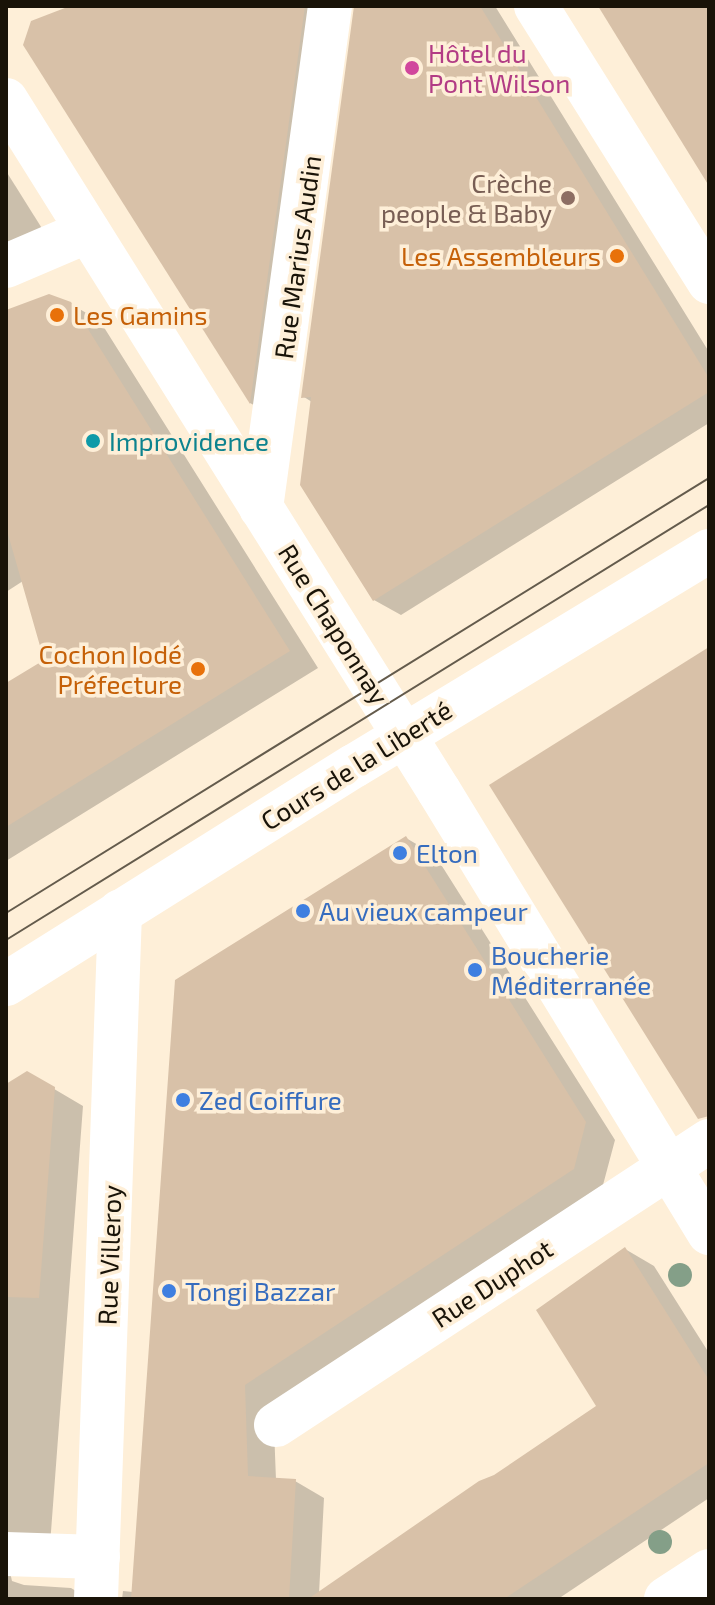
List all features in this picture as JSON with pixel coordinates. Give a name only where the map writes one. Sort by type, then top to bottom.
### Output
[{"type":"street","name":"Rue Marius Audin","points":[[261,508],[330,6]]},
{"type":"street","points":[[536,6],[709,282]]},
{"type":"street","name":"Rue Chaponnay","points":[[6,100],[404,735],[709,1233]]},
{"type":"street","points":[[6,266],[88,231]]},
{"type":"street","name":"Cours de la Liberté","points":[[6,984],[404,735],[709,551]]},
{"type":"street","name":"Rue Villeroy","points":[[97,1578],[120,911]]},
{"type":"street","name":"Rue Duphot","points":[[276,1425],[709,1141]]},
{"type":"street","points":[[6,1554],[97,1578]]},
{"type":"street","points":[[666,1599],[709,1571]]},
{"type":"building","points":[[70,6],[305,6],[250,404],[23,45],[31,21]]},
{"type":"building","points":[[354,6],[480,6],[709,378],[709,392],[373,601],[300,485],[311,397],[301,398]]},
{"type":"building","points":[[598,6],[709,6],[709,186],[662,110]]},
{"type":"building","points":[[49,294],[71,302],[290,651],[6,827],[6,683],[44,660],[6,527],[6,310]]},
{"type":"building","points":[[709,647],[709,1116],[698,1119],[489,785]]},
{"type":"building","points":[[406,836],[586,1122],[574,1169],[245,1385],[248,1476],[296,1479],[289,1599],[131,1599],[175,980]]},
{"type":"building","points":[[27,1071],[55,1087],[39,1298],[6,1297],[6,1084]]},
{"type":"building","points":[[625,1247],[709,1380],[709,1463],[504,1599],[308,1599],[479,1481],[494,1475],[596,1406],[536,1310]]},
{"type":"tram line","points":[[6,913],[709,478]]},
{"type":"tram line","points":[[6,940],[709,505]]},
{"type":"place","name":"Hôtel du Pont Wilson","points":[[412,68]]},
{"type":"place","name":"Crèche people & Baby","points":[[568,198]]},
{"type":"place","name":"Les Assembleurs","points":[[617,256]]},
{"type":"place","name":"Les Gamins","points":[[57,315]]},
{"type":"place","name":"Improvidence","points":[[93,441]]},
{"type":"place","name":"Cochon Iodé Préfecture","points":[[198,669]]},
{"type":"place","name":"Elton","points":[[400,853]]},
{"type":"place","name":"Au vieux campeur","points":[[303,911]]},
{"type":"place","name":"Boucherie Méditerranée","points":[[475,970]]},
{"type":"place","name":"Zed Coiffure","points":[[183,1100]]},
{"type":"place","name":"Tongi Bazzar","points":[[169,1291]]}]
